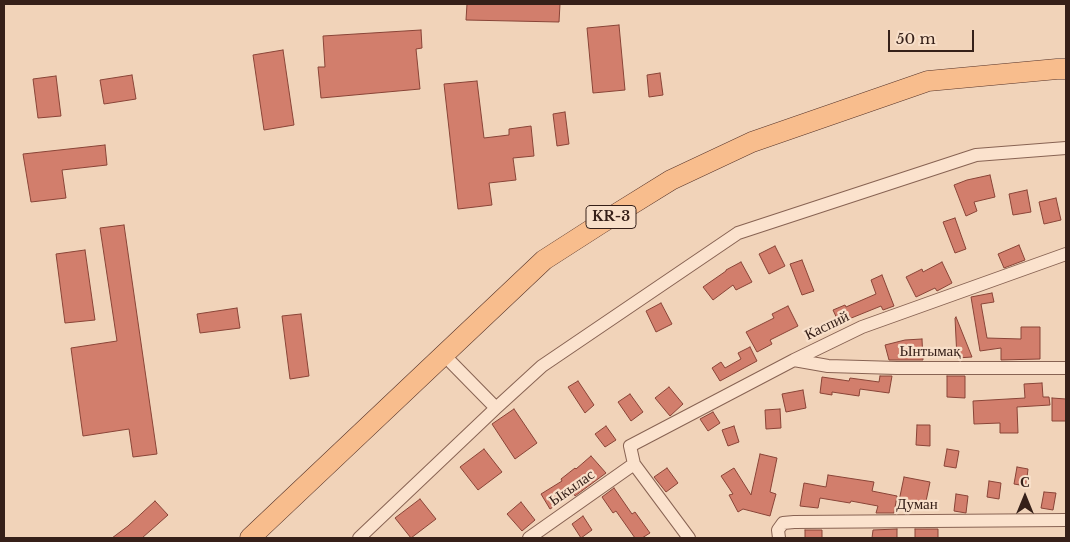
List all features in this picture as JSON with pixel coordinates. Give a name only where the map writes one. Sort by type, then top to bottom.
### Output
[{"type":"main road","name":"KR-3","points":[[250,538],[544,260],[671,180],[770,136],[928,82],[1066,69]]},
{"type":"street","points":[[358,538],[542,366],[738,233],[976,155],[1066,148]]},
{"type":"street","name":"Каспий","points":[[634,464],[630,446],[794,360],[862,327],[1066,254]]},
{"type":"street","points":[[444,355],[496,408]]},
{"type":"street","name":"Ынтымақ","points":[[794,360],[828,366],[1066,368]]},
{"type":"street","points":[[634,464],[689,538]]},
{"type":"street","name":"Ыкылас","points":[[529,538],[634,464]]},
{"type":"street","name":"Думан","points":[[778,538],[778,530],[783,523],[794,522],[1066,520]]},
{"type":"building","points":[[467,4],[560,4],[559,22],[466,20]]},
{"type":"building","points":[[619,25],[625,90],[593,93],[587,28]]},
{"type":"building","points":[[421,30],[422,48],[416,49],[420,89],[321,98],[318,67],[325,67],[323,36]]},
{"type":"building","points":[[283,50],[294,125],[264,130],[253,55]]},
{"type":"building","points":[[660,73],[663,95],[649,97],[647,75]]},
{"type":"building","points":[[132,75],[136,99],[104,104],[100,80]]},
{"type":"building","points":[[56,76],[61,116],[38,118],[33,79]]},
{"type":"building","points":[[477,81],[484,138],[509,135],[509,129],[531,126],[534,156],[513,158],[516,180],[489,183],[492,205],[458,209],[444,84]]},
{"type":"building","points":[[565,112],[569,144],[557,146],[553,114]]},
{"type":"building","points":[[105,145],[107,165],[62,170],[66,198],[31,202],[23,154]]},
{"type":"building","points":[[990,175],[995,197],[974,202],[977,211],[966,216],[954,185]]},
{"type":"building","points":[[1027,190],[1031,212],[1013,215],[1009,194]]},
{"type":"building","points":[[1056,198],[1061,220],[1044,224],[1039,202]]},
{"type":"building","points":[[955,218],[966,249],[955,253],[943,222]]},
{"type":"building","points":[[124,225],[157,454],[133,457],[129,429],[83,436],[71,348],[117,341],[100,228]]},
{"type":"building","points":[[1019,245],[1025,260],[1004,268],[998,254]]},
{"type":"building","points":[[775,246],[785,266],[769,274],[759,254]]},
{"type":"building","points":[[85,250],[95,320],[65,323],[56,254]]},
{"type":"building","points":[[802,260],[814,291],[802,295],[790,264]]},
{"type":"building","points":[[741,262],[752,282],[736,290],[733,285],[713,300],[703,287],[726,270]]},
{"type":"building","points":[[942,262],[952,283],[937,291],[935,288],[916,297],[906,277],[922,269],[923,272]]},
{"type":"building","points":[[882,275],[894,306],[883,310],[881,306],[839,323],[833,310],[845,305],[846,307],[876,294],[871,280]]},
{"type":"building","points":[[992,293],[994,302],[981,304],[987,338],[1021,339],[1021,327],[1040,327],[1040,359],[1001,360],[1001,348],[980,351],[971,297]]},
{"type":"building","points":[[661,303],[672,324],[656,332],[646,311]]},
{"type":"building","points":[[788,306],[798,326],[770,340],[772,344],[757,352],[746,332],[774,318],[772,314]]},
{"type":"building","points":[[237,308],[240,328],[200,333],[197,314]]},
{"type":"building","points":[[301,314],[309,376],[290,379],[282,316]]},
{"type":"building","points":[[956,317],[972,357],[957,358]]},
{"type":"building","points":[[922,339],[923,360],[889,360],[885,345],[905,340]]},
{"type":"building","points":[[750,347],[757,361],[720,381],[712,368],[721,362],[725,368],[741,359],[738,353]]},
{"type":"building","points":[[880,376],[892,376],[889,393],[860,389],[859,396],[832,392],[832,395],[820,393],[822,377],[849,381],[850,378],[879,382]]},
{"type":"building","points":[[947,376],[965,376],[965,398],[947,397]]},
{"type":"building","points":[[578,381],[594,405],[585,413],[568,387]]},
{"type":"building","points":[[1042,383],[1043,397],[1049,397],[1050,405],[1017,407],[1018,433],[1000,433],[1000,423],[974,424],[973,401],[1025,398],[1024,384]]},
{"type":"building","points":[[669,387],[683,404],[670,416],[655,398]]},
{"type":"building","points":[[803,390],[806,408],[786,412],[782,394]]},
{"type":"building","points":[[630,394],[643,412],[631,421],[618,402]]},
{"type":"building","points":[[1052,398],[1066,399],[1066,421],[1052,421]]},
{"type":"building","points":[[514,409],[537,443],[515,459],[492,424]]},
{"type":"building","points":[[780,409],[781,428],[766,429],[765,410]]},
{"type":"building","points":[[713,412],[720,423],[708,431],[700,419]]},
{"type":"building","points":[[917,425],[930,425],[930,446],[916,445]]},
{"type":"building","points":[[606,426],[616,440],[605,447],[595,434]]},
{"type":"building","points":[[734,426],[739,442],[728,446],[722,430]]},
{"type":"building","points":[[484,449],[502,472],[478,490],[460,467]]},
{"type":"building","points":[[947,449],[959,451],[956,468],[944,466]]},
{"type":"building","points":[[760,454],[777,458],[770,492],[776,494],[770,516],[743,509],[738,512],[729,495],[733,494],[721,476],[734,468],[751,495]]},
{"type":"building","points":[[591,456],[606,473],[575,496],[574,494],[550,509],[541,494],[562,481],[561,479]]},
{"type":"building","points":[[1017,467],[1028,469],[1026,486],[1014,484]]},
{"type":"building","points":[[667,468],[678,483],[666,492],[654,477]]},
{"type":"building","points":[[828,475],[874,482],[872,491],[897,496],[894,513],[876,513],[878,506],[820,498],[818,508],[800,506],[804,483],[826,487]]},
{"type":"building","points":[[904,477],[930,482],[925,506],[899,501]]},
{"type":"building","points":[[989,481],[1001,483],[999,499],[987,497]]},
{"type":"building","points":[[614,488],[632,514],[635,512],[650,533],[642,538],[635,538],[616,511],[613,513],[602,497]]},
{"type":"building","points":[[1044,492],[1056,493],[1053,510],[1041,508]]},
{"type":"building","points":[[956,494],[968,496],[966,513],[954,511]]},
{"type":"building","points":[[420,499],[436,519],[411,538],[395,518]]},
{"type":"building","points":[[155,501],[168,515],[142,538],[112,538],[128,526]]},
{"type":"building","points":[[521,502],[535,520],[522,531],[507,514]]},
{"type":"building","points":[[583,516],[592,530],[581,538],[572,524]]},
{"type":"building","points":[[897,529],[897,538],[872,538],[873,530]]},
{"type":"building","points":[[915,529],[938,529],[938,538],[915,538]]},
{"type":"building","points":[[805,530],[822,530],[822,538],[805,538]]}]
